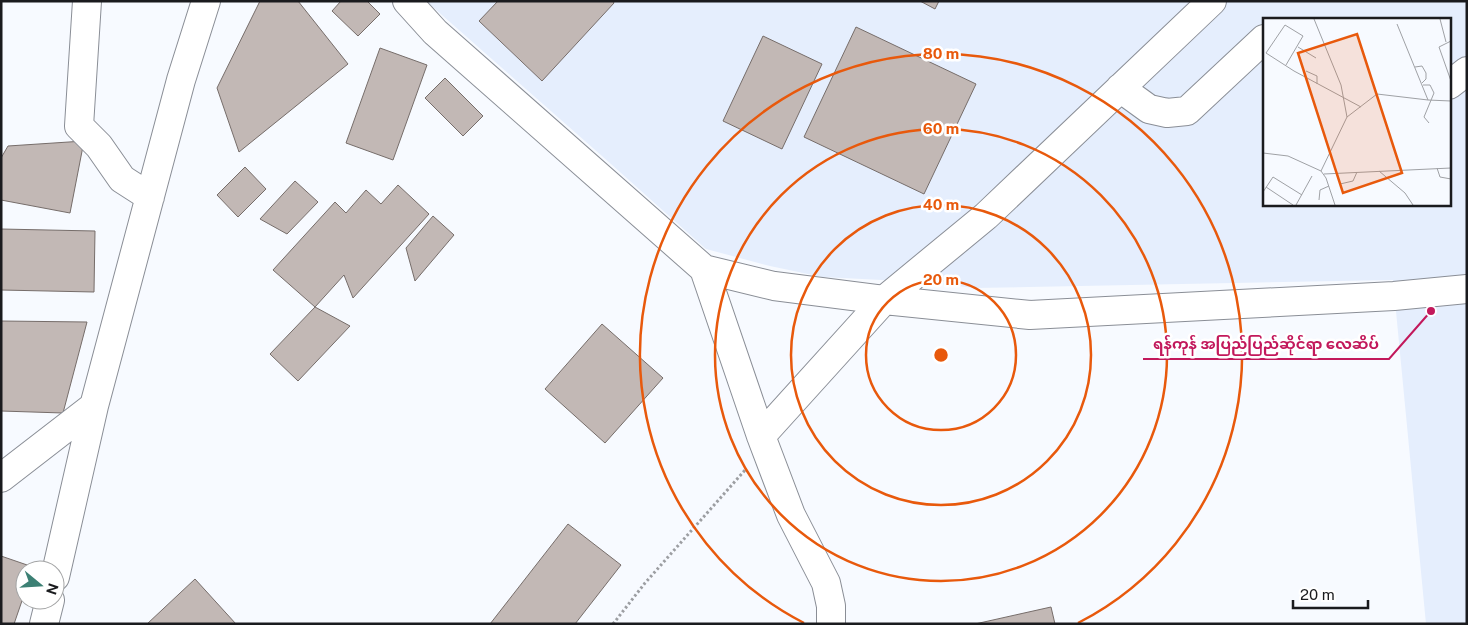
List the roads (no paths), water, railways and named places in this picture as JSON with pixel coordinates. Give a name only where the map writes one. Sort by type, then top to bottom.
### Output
[{"type":"street","points":[[87,1],[79,126],[99,146],[122,178],[150,197]]},
{"type":"street","points":[[59,560],[94,406],[181,80],[206,1]]},
{"type":"street","points":[[407,1],[435,32],[704,269],[774,286],[884,300],[1030,315],[1384,296],[1467,289]]},
{"type":"street","points":[[763,442],[884,300],[986,216],[1212,1]]},
{"type":"street","points":[[1120,88],[1149,109],[1167,113],[1187,112],[1263,39]]},
{"type":"street","points":[[1450,84],[1467,71]]},
{"type":"street","points":[[704,269],[763,442],[791,515],[826,584],[832,606],[831,624]]},
{"type":"street","points":[[1,478],[94,406]]},
{"type":"street","points":[[44,624],[48,610]]},
{"type":"place","name":"ရန်ကုန် အပြည်ပြည်ဆိုင်ရာ လေဆိပ်","points":[[1431,311]]}]
